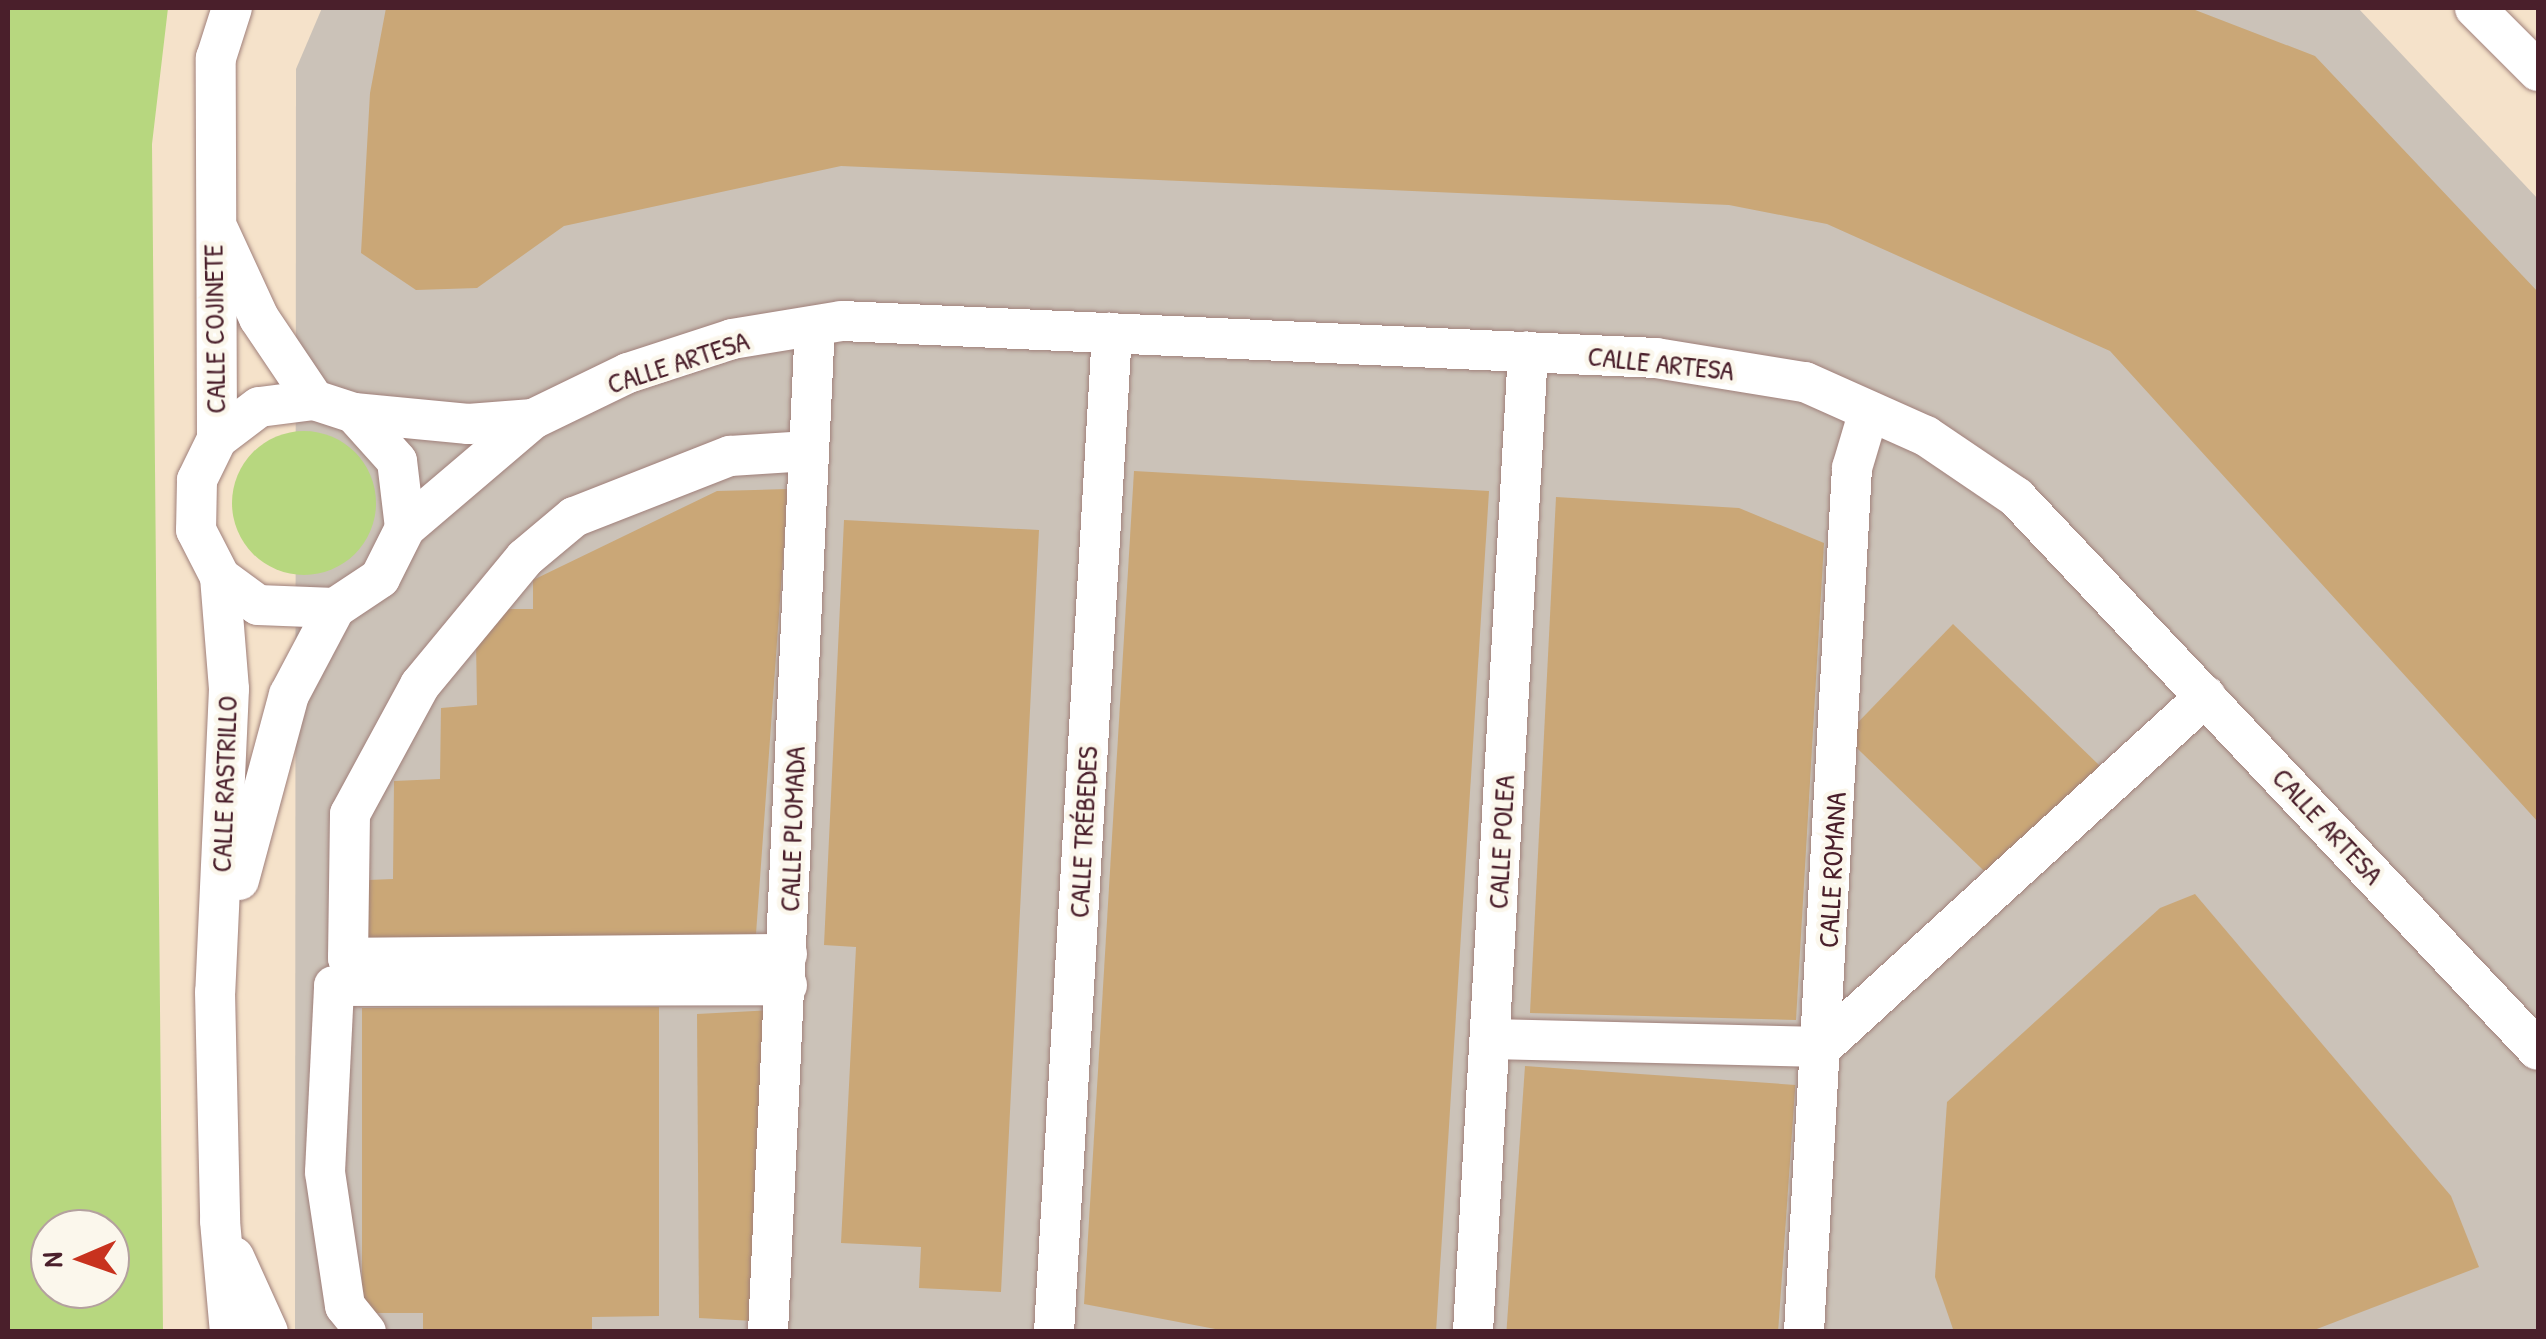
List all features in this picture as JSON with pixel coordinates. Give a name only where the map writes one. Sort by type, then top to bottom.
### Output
[{"type":"street","name":"CALLE COJINETE","points":[[217,439],[213,219],[216,58],[232,8]]},
{"type":"street","points":[[2475,8],[2538,71]]},
{"type":"street","name":"CALLE COJINETE","points":[[213,219],[259,318],[314,400]]},
{"type":"street","name":"CALLE ARTESA","points":[[405,528],[533,420],[628,373],[732,339],[842,321],[1656,358],[1805,382],[1926,436],[2016,496],[2538,1050]]},
{"type":"street","name":"CALLE PLOMADA","points":[[768,1332],[814,326]]},
{"type":"street","name":"CALLE TRÉBEDES","points":[[1054,1332],[1112,333]]},
{"type":"street","name":"CALLE POLEA","points":[[1473,1332],[1528,352]]},
{"type":"street","points":[[314,400],[354,413],[398,461],[405,528],[380,578],[334,608],[258,605],[220,577],[196,530],[196,480],[217,439],[260,407],[314,400]]},
{"type":"street","name":"CALLE ROMANA","points":[[1804,1332],[1852,468],[1869,411]]},
{"type":"street","name":"CALLE ARTESA","points":[[354,413],[468,424],[533,420]]},
{"type":"street","points":[[787,969],[348,958],[350,814],[420,685],[525,558],[574,517],[730,456],[808,451]]},
{"type":"street","name":"CALLE RASTRILLO","points":[[220,577],[230,689],[215,992],[220,1221],[230,1332]]},
{"type":"street","name":"CALLE RASTRILLO","points":[[215,992],[246,845],[289,695],[334,608]]},
{"type":"street","points":[[1490,1039],[1822,1047],[2206,696]]},
{"type":"street","points":[[366,1332],[345,1306],[325,1172],[334,986],[787,969]]},
{"type":"street","name":"CALLE RASTRILLO","points":[[220,1221],[268,1332]]},
{"type":"shaded area","points":[[322,8],[2358,8],[2538,199],[2538,1331],[295,1332],[296,69]]},
{"type":"green space","points":[[8,8],[168,8],[152,144],[163,1331],[8,1331]]},
{"type":"green space","points":[[304,431],[331,437],[355,452],[370,476],[376,503],[370,530],[355,554],[331,569],[304,575],[277,569],[253,554],[238,530],[232,503],[238,476],[253,452],[277,437]]},
{"type":"building","points":[[386,8],[2190,8],[2315,56],[2538,292],[2538,822],[2110,351],[1827,224],[1729,205],[841,166],[564,226],[477,288],[416,290],[361,253],[370,93]]},
{"type":"building","points":[[1134,471],[1489,491],[1436,1332],[1231,1332],[1084,1304]]},
{"type":"building","points":[[788,489],[756,934],[368,944],[368,880],[393,879],[394,781],[440,779],[441,708],[477,705],[476,641],[508,609],[533,609],[533,580],[717,491]]},
{"type":"building","points":[[1556,497],[1739,508],[1824,543],[1796,1020],[1530,1013]]},
{"type":"building","points":[[844,520],[1039,530],[1001,1292],[919,1288],[921,1247],[841,1243],[856,947],[824,945]]},
{"type":"building","points":[[1953,624],[2103,768],[1994,881],[1845,736]]},
{"type":"building","points":[[2195,894],[2451,1196],[2479,1267],[2309,1332],[1954,1332],[1935,1277],[1947,1102],[2160,908]]},
{"type":"building","points":[[659,1007],[659,1316],[592,1317],[592,1332],[423,1332],[423,1313],[362,1313],[362,1008]]},
{"type":"building","points":[[773,1010],[754,1321],[699,1318],[697,1014]]},
{"type":"building","points":[[1525,1066],[1795,1085],[1778,1332],[1506,1332]]}]
